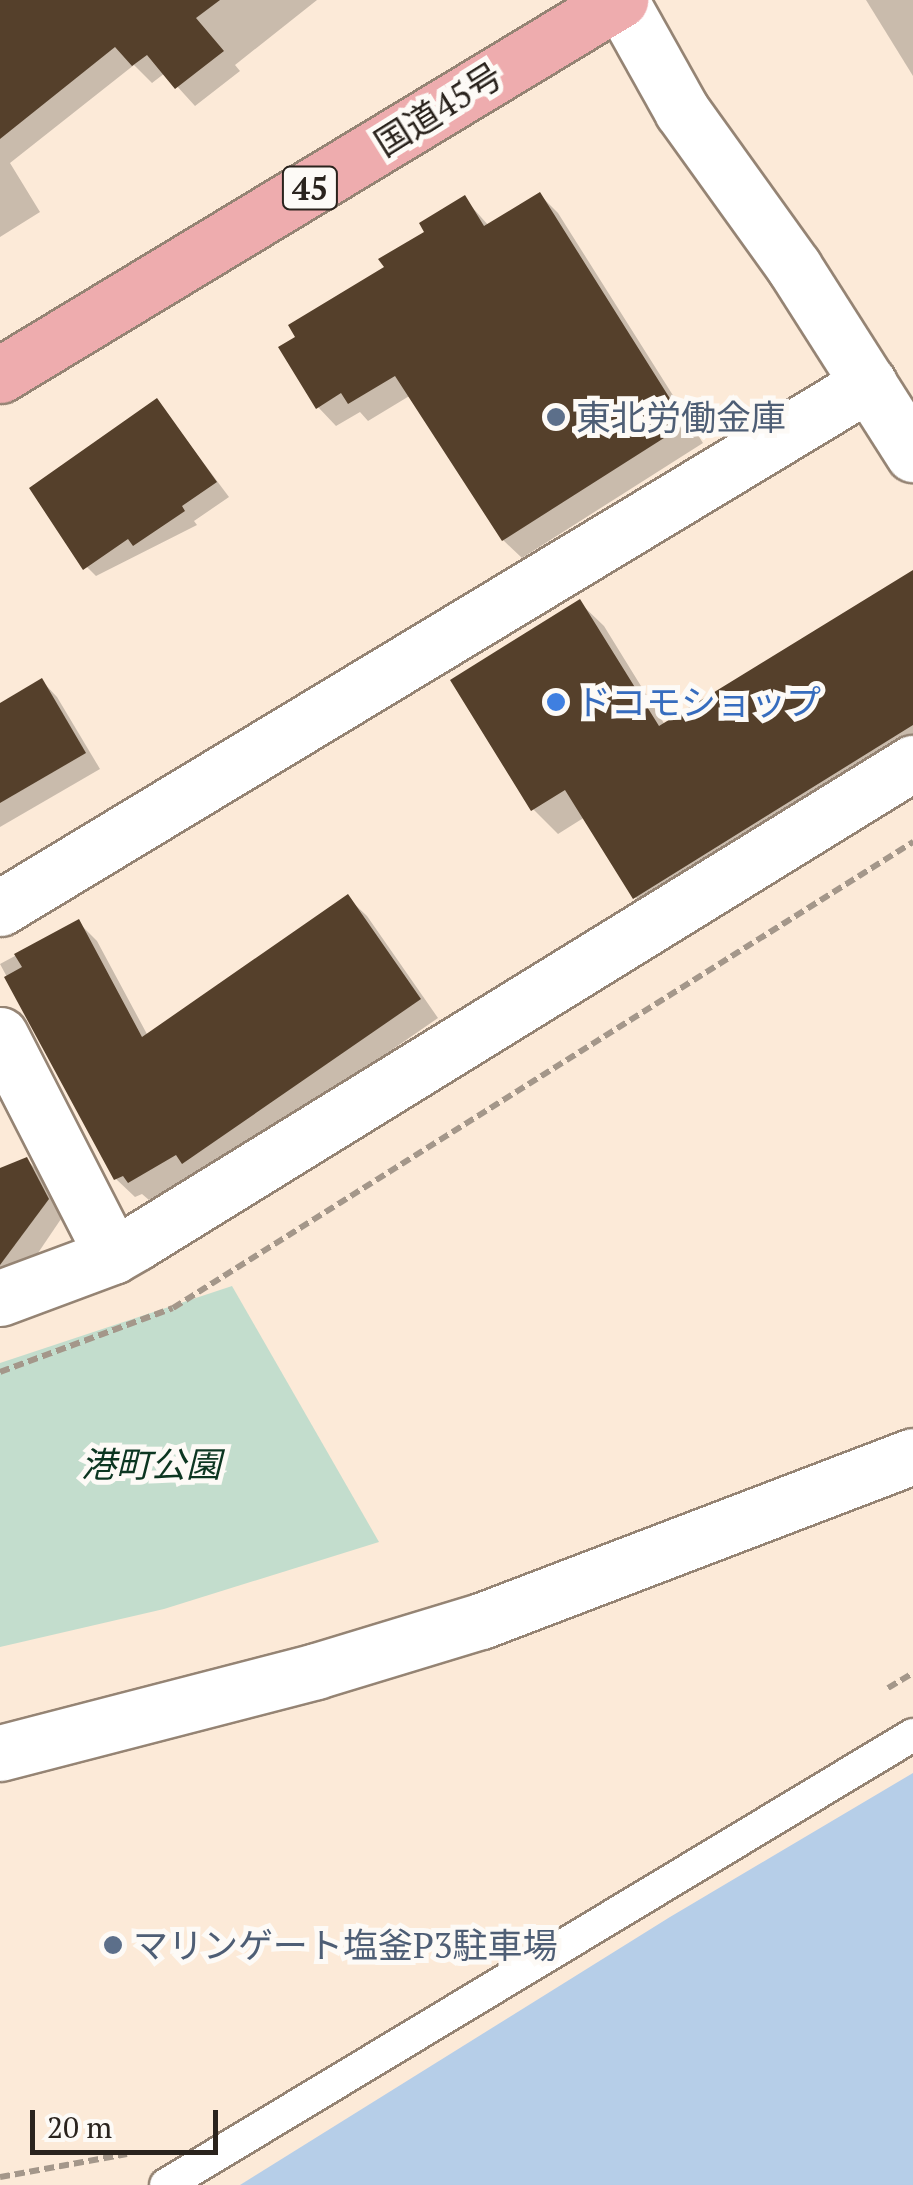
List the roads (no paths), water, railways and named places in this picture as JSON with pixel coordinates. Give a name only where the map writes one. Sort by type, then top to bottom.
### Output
[{"type":"highway","name":"国道45号","points":[[0,376],[620,0]]},
{"type":"street","points":[[620,0],[682,110],[794,267],[913,454]]},
{"type":"street","points":[[0,908],[869,384]]},
{"type":"street","points":[[0,1298],[113,1256],[913,762]]},
{"type":"street","points":[[0,1035],[113,1256]]},
{"type":"street","points":[[0,1753],[316,1671],[481,1621],[913,1456]]},
{"type":"lane","points":[[166,2185],[913,1735]]},
{"type":"water","points":[[913,1773],[913,2185],[240,2185],[670,1917]]},
{"type":"place","name":"東北労働金庫","points":[[556,417]]},
{"type":"place","name":"ドコモショップ","points":[[556,702]]},
{"type":"place","name":"マリンゲート塩釜P3駐車場","points":[[113,1945]]},
{"type":"park label","name":"港町公園","points":[[151,1464]]}]
